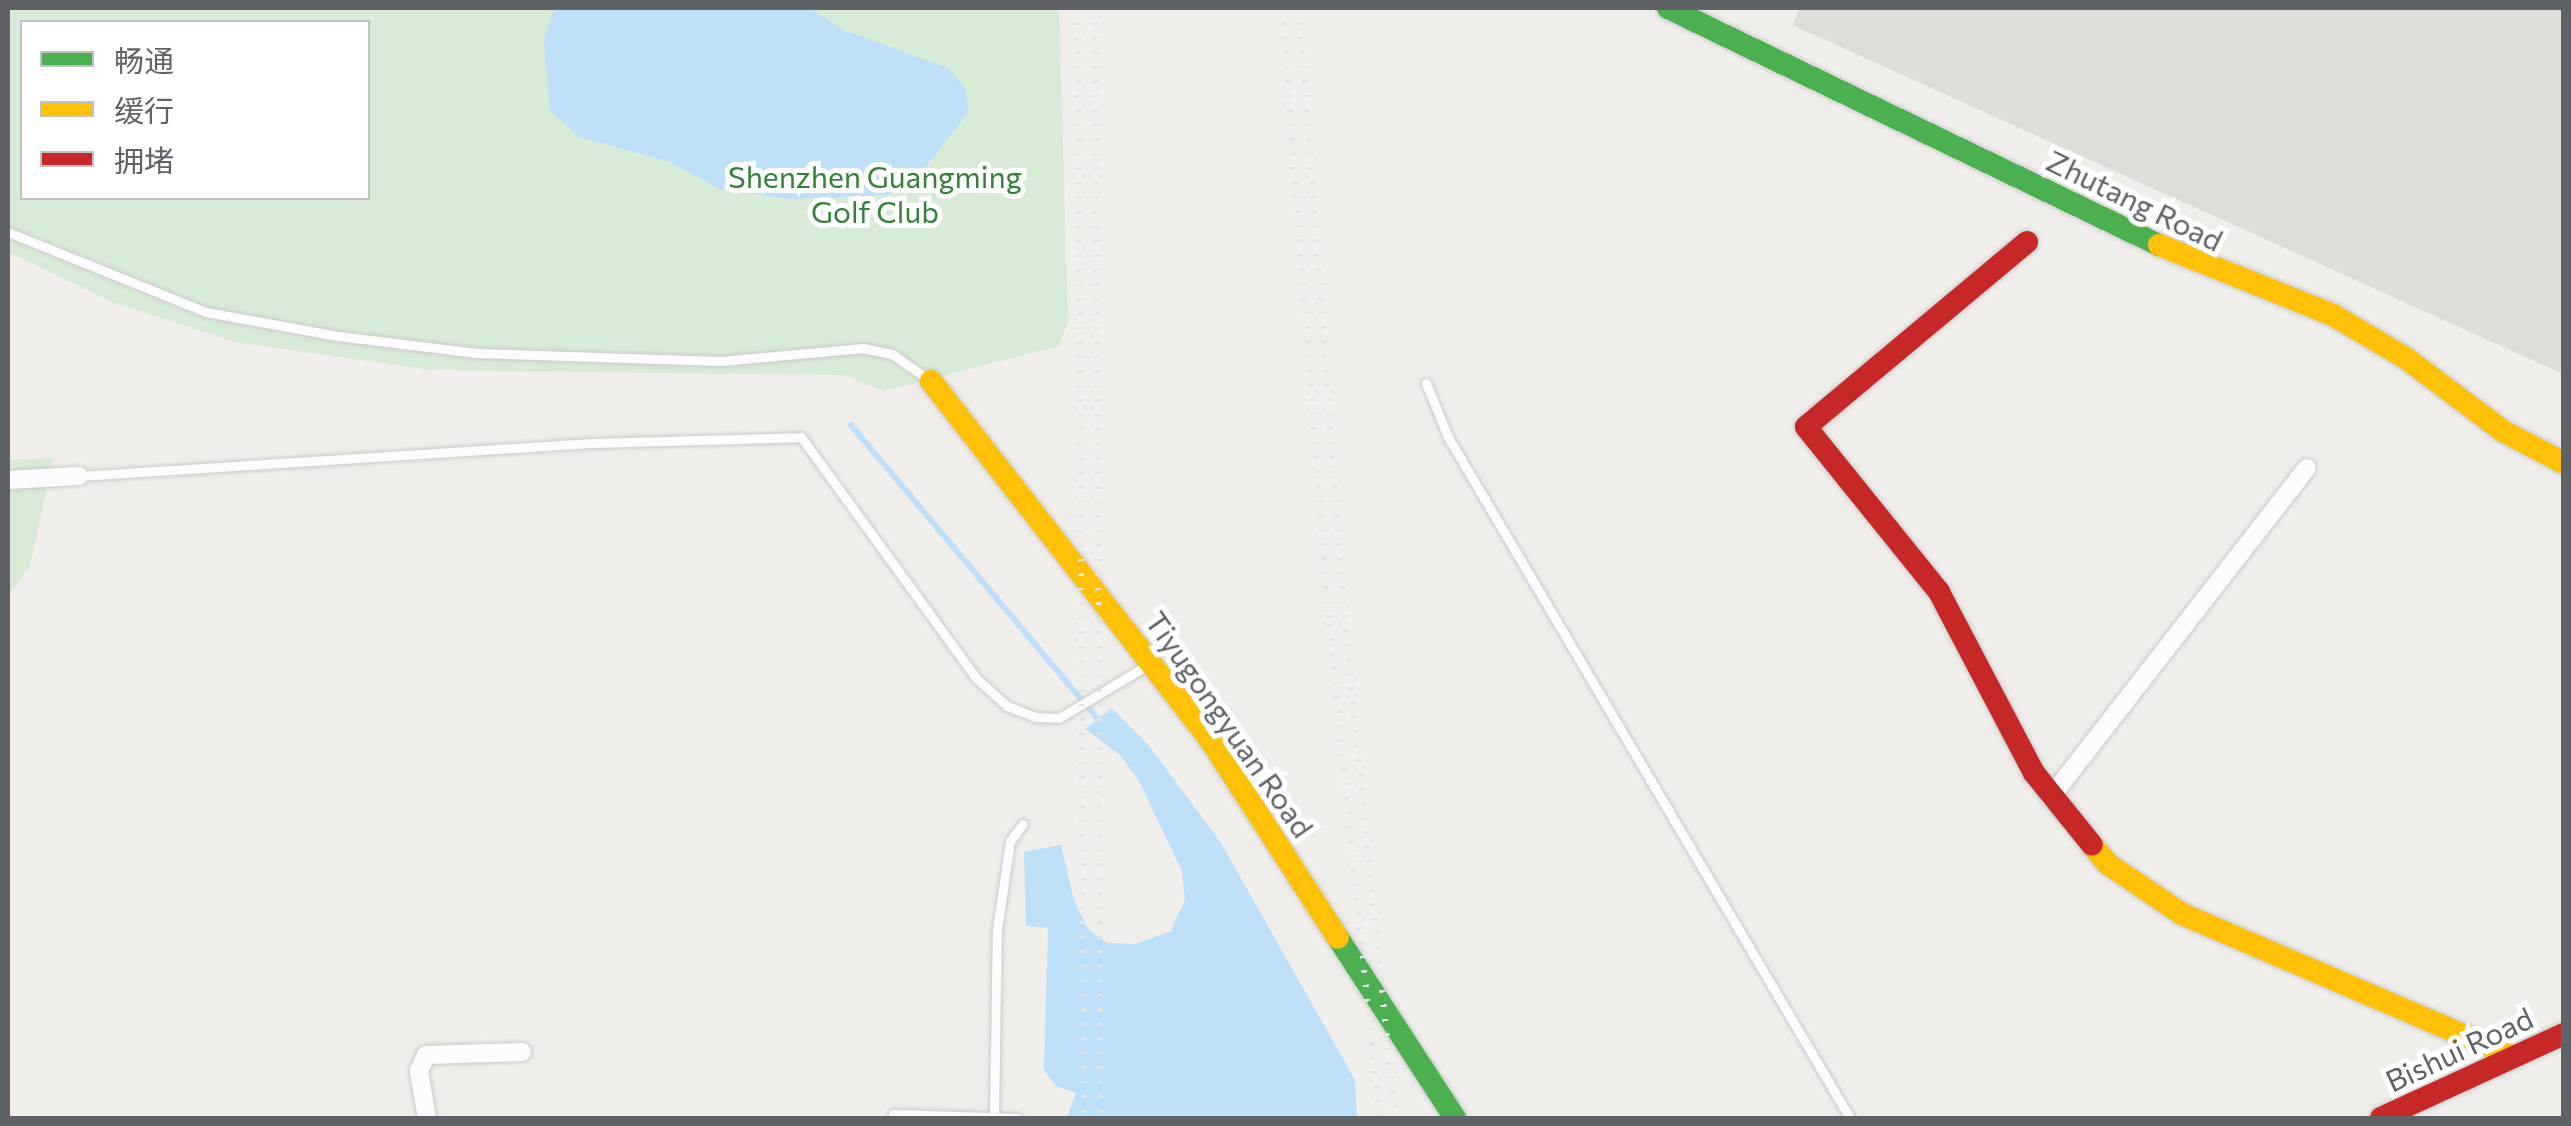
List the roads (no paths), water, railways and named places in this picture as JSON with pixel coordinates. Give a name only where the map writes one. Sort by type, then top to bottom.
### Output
[{"type":"street","name":"Zhutang Road","points":[[1668,8],[2225,277],[2333,315],[2407,359],[2503,431],[2564,462]]},
{"type":"street","points":[[2027,242],[1806,426],[1939,592],[2050,798],[2108,864],[2168,906],[2511,1056]]},
{"type":"street","name":"Tiyugongyuan Road","points":[[931,381],[1211,741],[1455,1118]]},
{"type":"street","points":[[2050,798],[2307,468]]},
{"type":"street","points":[[8,480],[79,476]]},
{"type":"street","name":"Bishui Road","points":[[2380,1118],[2564,1034]]},
{"type":"street","points":[[427,1118],[419,1071],[426,1055],[522,1052]]},
{"type":"lane","points":[[8,232],[206,312],[338,336],[461,352],[720,361],[862,348],[892,354],[931,381]]},
{"type":"lane","points":[[1426,383],[1448,436],[1850,1118]]},
{"type":"lane","points":[[79,476],[592,443],[801,437],[988,692],[1035,718],[1069,714],[1153,662]]},
{"type":"lane","points":[[994,1115],[997,930],[1010,841],[1023,824]]},
{"type":"lane","points":[[893,1114],[1016,1118]]},
{"type":"water","points":[[554,8],[809,8],[846,31],[948,68],[965,88],[969,111],[917,178],[887,195],[791,199],[722,190],[670,162],[579,137],[550,111],[544,40]]},
{"type":"water","points":[[1112,708],[1150,747],[1221,843],[1355,1080],[1357,1118],[1067,1117],[1076,1093],[1056,1086],[1044,1070],[1048,928],[1026,926],[1024,852],[1061,845],[1074,900],[1088,929],[1107,943],[1135,944],[1171,931],[1185,900],[1182,871],[1139,781],[1121,756],[1085,729]]},
{"type":"waterway","points":[[851,425],[1098,719]]},
{"type":"railway","points":[[1078,8],[1084,1118]]},
{"type":"railway","points":[[1095,8],[1101,1118]]},
{"type":"railway","points":[[1282,8],[1329,624],[1379,1118]]},
{"type":"railway","points":[[1299,8],[1344,615],[1395,1118]]},
{"type":"park label","name":"Shenzhen Guangming Golf Club","points":[[875,193]]}]
